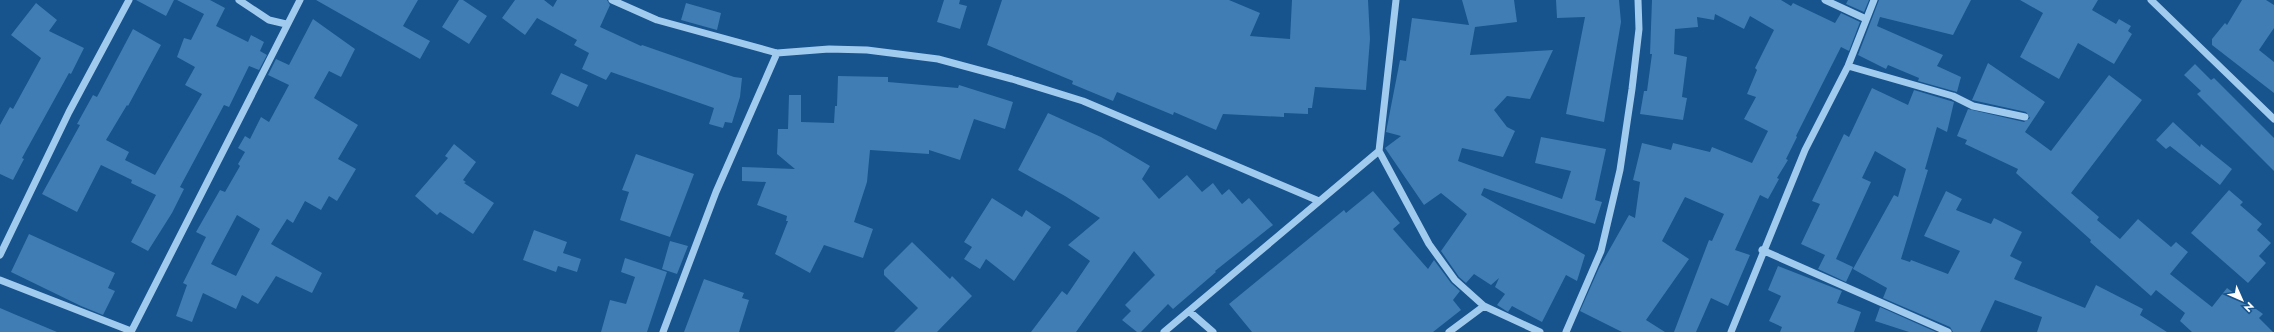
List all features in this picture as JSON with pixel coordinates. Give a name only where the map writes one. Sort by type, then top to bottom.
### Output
[{"type":"street","points":[[0,255],[69,112],[129,0]]},
{"type":"street","points":[[239,0],[268,20],[286,24]]},
{"type":"street","points":[[0,280],[131,331],[286,24],[300,0]]},
{"type":"street","points":[[612,0],[657,20],[777,53],[829,49],[867,50],[938,58],[1083,101],[1319,201]]},
{"type":"street","points":[[1396,0],[1379,151],[1429,244],[1455,280],[1484,306],[1540,332]]},
{"type":"street","points":[[1566,332],[1601,251],[1620,170],[1639,29],[1638,0]]},
{"type":"street","points":[[1825,0],[1866,19]]},
{"type":"street","points":[[1730,332],[1762,250],[1805,150],[1848,66],[1874,0]]},
{"type":"street","points":[[2151,0],[2274,119]]},
{"type":"street","points":[[664,332],[716,192],[777,53]]},
{"type":"street","points":[[1848,66],[1953,96],[1973,106],[2026,118]]},
{"type":"street","points":[[1164,332],[1190,312],[1379,151]]},
{"type":"street","points":[[1762,250],[1948,332]]},
{"type":"street","points":[[1449,332],[1484,306]]},
{"type":"street","points":[[1190,312],[1213,332]]},
{"type":"building","points":[[136,0],[174,0],[166,16]]},
{"type":"building","points":[[177,0],[210,0],[225,8],[216,26],[248,42],[251,35],[264,42],[260,51],[267,55],[259,70],[249,66],[229,107],[224,105],[180,187],[184,189],[172,213],[148,251],[131,242],[156,195],[131,183],[132,180],[101,165],[77,212],[42,194],[80,125],[77,124],[93,95],[97,97],[133,29],[161,45],[128,106],[127,105],[106,140],[129,152],[125,160],[155,175],[202,94],[185,85],[195,67],[177,57],[184,38],[191,40],[204,14]]},
{"type":"building","points":[[316,0],[418,0],[403,26],[430,41],[420,59]]},
{"type":"building","points":[[459,0],[463,0],[487,16],[469,44],[442,27]]},
{"type":"building","points":[[515,0],[544,0],[553,7],[557,0],[607,0],[610,5],[600,27],[641,46],[642,45],[734,77],[742,78],[740,97],[732,123],[725,122],[723,128],[709,124],[714,108],[611,72],[606,80],[582,69],[589,53],[574,45],[577,40],[537,18],[525,35],[502,18]]},
{"type":"building","points":[[944,0],[960,0],[959,4],[967,6],[960,29],[937,22]]},
{"type":"building","points":[[1002,0],[1229,0],[1260,13],[1250,36],[1290,39],[1292,0],[1368,0],[1370,39],[1366,90],[1315,87],[1312,108],[1308,108],[1308,114],[1284,113],[1284,117],[1223,114],[1216,130],[1174,112],[1173,115],[1117,92],[1113,101],[1072,84],[1073,81],[987,45]]},
{"type":"building","points":[[1462,0],[1514,0],[1517,22],[1475,27],[1470,55],[1553,50],[1530,99],[1507,96],[1494,110],[1507,127],[1515,131],[1503,157],[1462,148],[1458,161],[1562,199],[1571,171],[1535,163],[1541,137],[1606,149],[1595,200],[1602,202],[1595,224],[1484,188],[1481,195],[1585,255],[1577,281],[1566,275],[1542,322],[1512,306],[1508,312],[1497,305],[1505,294],[1495,287],[1499,278],[1491,285],[1474,274],[1466,283],[1459,277],[1441,251],[1467,214],[1441,193],[1424,205],[1385,148],[1401,136],[1386,132],[1400,60],[1406,61],[1412,18],[1469,25]]},
{"type":"building","points":[[1556,0],[1619,0],[1621,22],[1604,122],[1566,114],[1585,17],[1557,18]]},
{"type":"building","points":[[1652,0],[1781,0],[1791,6],[1793,3],[1835,23],[1841,13],[1860,22],[1849,51],[1841,47],[1796,136],[1797,137],[1786,159],[1788,160],[1777,178],[1779,179],[1768,199],[1760,195],[1735,250],[1750,255],[1728,306],[1711,298],[1696,332],[1674,332],[1709,240],[1712,241],[1724,214],[1685,197],[1662,241],[1689,259],[1646,320],[1665,332],[1622,332],[1580,311],[1599,268],[1629,215],[1635,218],[1640,182],[1633,180],[1642,143],[1671,150],[1673,143],[1710,152],[1712,147],[1752,163],[1768,131],[1744,119],[1756,97],[1747,94],[1757,70],[1755,68],[1774,30],[1750,16],[1744,29],[1715,14],[1714,20],[1697,17],[1698,27],[1675,29],[1674,54],[1687,57],[1682,97],[1687,98],[1683,120],[1640,114],[1644,91],[1647,91],[1652,54],[1650,54]]},
{"type":"building","points":[[1848,0],[1869,0],[1864,12],[1846,4]]},
{"type":"building","points":[[1879,0],[1971,0],[1953,35],[1880,17],[1877,26],[1943,55],[1937,66],[1961,77],[1957,92],[1918,81],[1919,78],[1888,65],[1886,69],[1858,55]]},
{"type":"building","points":[[2020,0],[2098,0],[2092,10],[2116,24],[2119,19],[2131,26],[2128,31],[2132,34],[2114,64],[2078,43],[2059,79],[2020,57],[2043,13]]},
{"type":"building","points":[[2242,0],[2266,0],[2274,5],[2274,28],[2259,50],[2274,62],[2274,93],[2212,45],[2212,39],[2225,23],[2227,25]]},
{"type":"building","points":[[36,3],[57,20],[49,31],[84,48],[71,74],[69,73],[22,158],[24,159],[13,180],[0,174],[0,125],[10,107],[13,109],[41,58],[11,35]]},
{"type":"building","points":[[686,3],[721,13],[717,30],[681,20]]},
{"type":"building","points":[[313,19],[355,49],[341,77],[329,71],[314,98],[358,125],[338,159],[356,169],[337,201],[329,196],[321,210],[305,201],[293,223],[287,219],[271,244],[322,273],[312,293],[276,276],[258,304],[242,295],[236,309],[203,293],[192,322],[176,316],[187,285],[183,283],[206,237],[196,232],[220,190],[225,192],[240,166],[238,164],[245,152],[238,148],[245,136],[250,139],[261,117],[269,122],[289,85],[268,75],[276,59],[289,65]],"holes":[[[237,215],[260,229],[236,276],[211,264]]]},
{"type":"building","points":[[1988,63],[2045,102],[2025,132],[2051,151],[2109,75],[2142,100],[2071,193],[2099,217],[2097,220],[2120,239],[2138,219],[2171,247],[2176,242],[2188,252],[2170,274],[2212,307],[2227,288],[2263,314],[2259,318],[2273,332],[2192,332],[2180,321],[2185,313],[2156,290],[2151,296],[2016,173],[2018,169],[1965,144],[1967,140],[1957,136],[1968,109],[2024,122],[2030,118],[2026,112],[1972,100]]},
{"type":"building","points":[[2195,64],[2211,80],[2214,78],[2274,138],[2274,171],[2197,94],[2201,91],[2184,75]]},
{"type":"building","points":[[561,73],[588,85],[578,107],[551,94]]},
{"type":"building","points":[[838,76],[888,77],[888,82],[958,88],[959,85],[1013,102],[1005,129],[974,119],[960,160],[929,150],[929,154],[870,150],[867,182],[854,222],[873,229],[863,258],[824,245],[810,273],[775,254],[788,221],[786,221],[787,216],[757,205],[766,182],[742,181],[742,167],[795,169],[777,154],[778,129],[788,129],[789,95],[801,95],[801,122],[834,123],[835,106],[837,106]]},
{"type":"building","points":[[1872,88],[1908,105],[1914,90],[1954,102],[1947,132],[1937,127],[1925,169],[1928,170],[1901,259],[1910,262],[1911,260],[1948,274],[1960,251],[1924,236],[1946,191],[1962,199],[1956,210],[1991,224],[1994,218],[2022,232],[2010,256],[2022,262],[2014,279],[2085,308],[2096,285],[2143,309],[2140,315],[2167,332],[2037,332],[2042,317],[1995,300],[1980,332],[1953,332],[1950,327],[1883,298],[1887,288],[1853,269],[1894,195],[1898,197],[1906,169],[1875,151],[1862,178],[1871,182],[1836,259],[1853,267],[1846,282],[1818,269],[1825,255],[1801,244],[1820,204],[1812,201],[1844,134],[1849,137]]},
{"type":"building","points":[[1048,113],[1101,137],[1150,166],[1142,179],[1159,199],[1187,175],[1202,192],[1213,183],[1222,195],[1229,189],[1242,204],[1249,198],[1273,225],[1215,271],[1216,272],[1173,309],[1168,304],[1141,332],[1137,332],[1122,320],[1131,311],[1125,305],[1155,275],[1134,251],[1076,332],[1031,332],[1062,291],[1067,295],[1090,261],[1068,245],[1100,218],[1065,196],[1018,170]]},
{"type":"building","points":[[2173,122],[2200,147],[2201,144],[2232,169],[2220,185],[2170,146],[2166,149],[2156,140]]},
{"type":"building","points":[[454,144],[476,162],[463,180],[466,182],[464,183],[494,203],[473,234],[440,212],[437,215],[415,196],[448,158],[445,156]]},
{"type":"building","points":[[636,154],[694,174],[670,237],[620,220],[629,192],[622,190]]},
{"type":"building","points":[[2229,190],[2243,202],[2240,205],[2262,224],[2257,230],[2271,243],[2259,256],[2266,263],[2248,283],[2191,233]]},
{"type":"building","points":[[1373,191],[1400,223],[1393,229],[1428,269],[1434,260],[1451,283],[1460,291],[1453,300],[1461,310],[1433,332],[1252,332],[1229,304],[1344,210],[1346,213]]},
{"type":"building","points":[[992,198],[1022,217],[1026,210],[1051,227],[1014,281],[986,259],[980,269],[964,259],[972,247],[964,242]]},
{"type":"building","points":[[534,230],[567,242],[563,253],[581,259],[577,272],[558,266],[556,272],[523,260]]},
{"type":"building","points":[[29,234],[115,273],[108,288],[115,291],[103,315],[11,272]]},
{"type":"building","points":[[670,241],[688,246],[677,274],[662,269]]},
{"type":"building","points":[[912,242],[950,279],[952,276],[972,296],[937,332],[894,332],[918,308],[884,275],[884,270]]},
{"type":"building","points":[[625,258],[667,272],[647,332],[601,332],[610,300],[626,304],[635,277],[621,272]]},
{"type":"building","points":[[1778,266],[1842,291],[1837,303],[1861,312],[1854,332],[1780,332],[1782,327],[1769,321],[1781,296],[1768,290]]},
{"type":"building","points":[[704,279],[744,293],[742,298],[749,300],[739,332],[684,332]]},
{"type":"building","points":[[1880,307],[1936,332],[1909,332],[1875,321]]},
{"type":"building","points":[[0,308],[14,314],[57,332],[0,332]]}]
